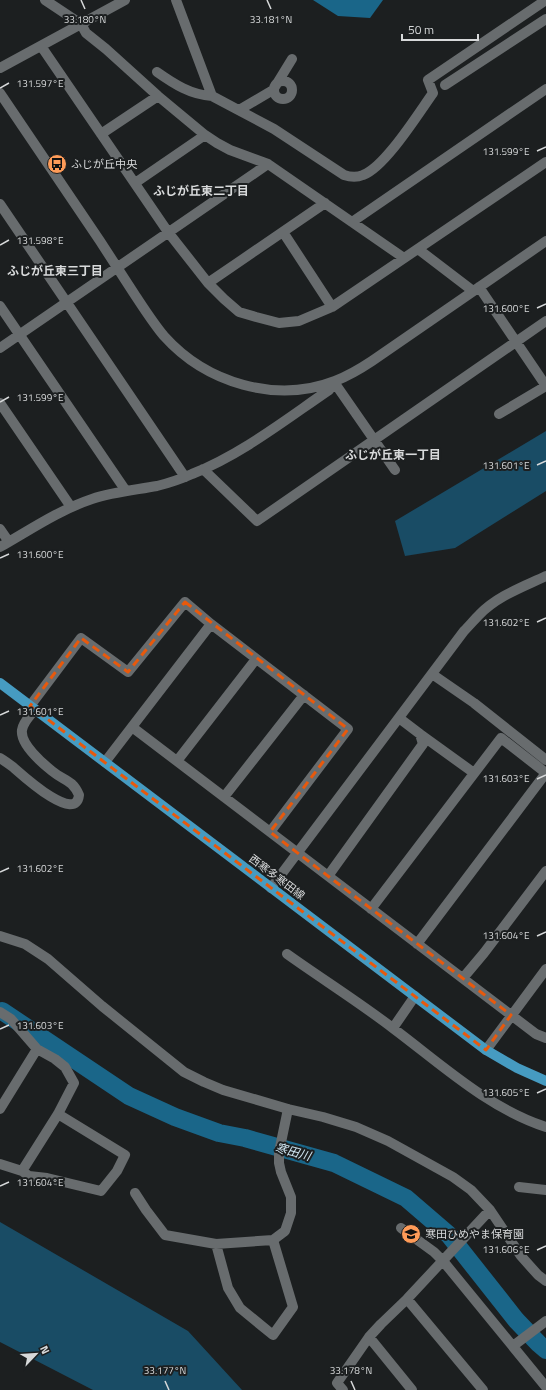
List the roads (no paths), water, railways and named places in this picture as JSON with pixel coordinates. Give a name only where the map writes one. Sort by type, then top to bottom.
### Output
[{"type":"main road","name":"西寒多寒田線","points":[[0,683],[486,1050],[517,1068],[546,1081]]},
{"type":"street","points":[[46,0],[81,24],[86,33],[106,48],[158,96],[205,135],[223,146],[268,164],[404,258]]},
{"type":"street","points":[[99,14],[109,0]]},
{"type":"street","points":[[0,68],[125,0]]},
{"type":"street","points":[[176,0],[212,96]]},
{"type":"street","points":[[157,72],[177,86],[201,96],[212,96],[239,110],[274,129],[344,175],[356,177],[363,175],[384,160],[433,93],[428,80],[546,0]]},
{"type":"street","points":[[445,85],[546,19]]},
{"type":"street","points":[[40,46],[168,232],[208,283],[239,312],[280,323],[299,321],[332,307],[546,162]]},
{"type":"street","points":[[239,110],[270,93],[292,59]]},
{"type":"street","points":[[352,222],[546,89]]},
{"type":"street","points":[[0,93],[118,267],[146,311],[165,336],[183,354],[209,371],[243,385],[266,390],[301,390],[334,382],[351,374],[546,241]]},
{"type":"street","points":[[101,134],[158,96]]},
{"type":"street","points":[[134,183],[205,135]]},
{"type":"street","points":[[0,348],[268,164]]},
{"type":"street","points":[[208,283],[324,203]]},
{"type":"street","points":[[0,204],[185,477]]},
{"type":"street","points":[[283,232],[332,307]]},
{"type":"street","points":[[418,249],[476,289],[516,342],[546,386],[499,414]]},
{"type":"street","points":[[0,306],[126,491]]},
{"type":"street","points":[[203,470],[257,521],[546,321]]},
{"type":"street","points":[[334,382],[395,470]]},
{"type":"street","points":[[0,529],[4,544],[71,507],[98,497],[159,485],[203,470],[226,458],[264,434],[329,390],[334,382]]},
{"type":"street","points":[[0,404],[71,507]]},
{"type":"street","points":[[271,888],[464,631],[479,614],[497,600],[546,576]]},
{"type":"street","points":[[0,758],[38,789],[50,796],[68,804],[77,800],[79,795],[72,784],[65,778],[52,771],[33,752],[23,738],[23,727],[32,708],[81,638],[128,672],[185,602],[211,624],[348,729],[270,832]]},
{"type":"street","points":[[105,762],[211,624]]},
{"type":"street","points":[[176,761],[256,659]]},
{"type":"street","points":[[432,674],[474,704],[546,760]]},
{"type":"street","points":[[224,797],[304,695]]},
{"type":"street","points":[[399,718],[474,773]]},
{"type":"street","points":[[132,727],[536,1034],[546,1038]]},
{"type":"street","points":[[328,876],[423,744],[420,734]]},
{"type":"street","points":[[371,909],[501,738],[546,773],[417,944]]},
{"type":"street","points":[[463,978],[484,953],[546,871]]},
{"type":"street","points":[[0,936],[25,944],[48,959],[102,1006],[184,1072],[223,1090],[356,1127],[388,1141],[454,1177],[471,1190],[490,1210],[521,1256],[538,1275],[546,1281]]},
{"type":"street","points":[[287,954],[393,1028],[480,1095],[508,1111],[533,1123],[546,1127]]},
{"type":"street","points":[[486,1050],[546,969]]},
{"type":"street","points":[[393,1028],[415,996]]},
{"type":"street","points":[[0,1012],[11,1019],[37,1049],[55,1059],[65,1067],[74,1083],[58,1114],[22,1171]]},
{"type":"street","points":[[0,1109],[37,1049]]},
{"type":"street","points":[[135,1193],[165,1235],[216,1244],[273,1240],[285,1231],[291,1213],[291,1197],[279,1162],[279,1152],[288,1109]]},
{"type":"street","points":[[0,1164],[22,1171],[29,1176],[47,1178],[101,1190],[117,1171],[125,1155],[58,1114]]},
{"type":"street","points":[[518,1186],[546,1190]]},
{"type":"street","points":[[343,1390],[337,1383],[369,1338],[490,1210]]},
{"type":"street","points":[[401,1228],[434,1252],[443,1261],[546,1387]]},
{"type":"street","points":[[216,1244],[228,1288],[240,1308],[273,1334],[293,1307],[273,1240]]},
{"type":"street","points":[[407,1299],[483,1390]]},
{"type":"street","points":[[513,1346],[546,1321]]},
{"type":"street","points":[[369,1338],[412,1390]]},
{"type":"waterway","name":"寒田川","points":[[2,1011],[129,1096],[175,1117],[219,1133],[245,1138],[334,1163],[406,1198],[449,1235],[516,1320],[546,1350]]},
{"type":"place","name":"ふじが丘中央","points":[[57,164]]},
{"type":"place","name":"寒田ひめやま保育園","points":[[411,1234]]},
{"type":"district","name":"ふじが丘東二丁目","points":[[201,191]]},
{"type":"district","name":"ふじが丘東三丁目","points":[[55,271]]},
{"type":"district","name":"ふじが丘東一丁目","points":[[393,455]]}]
